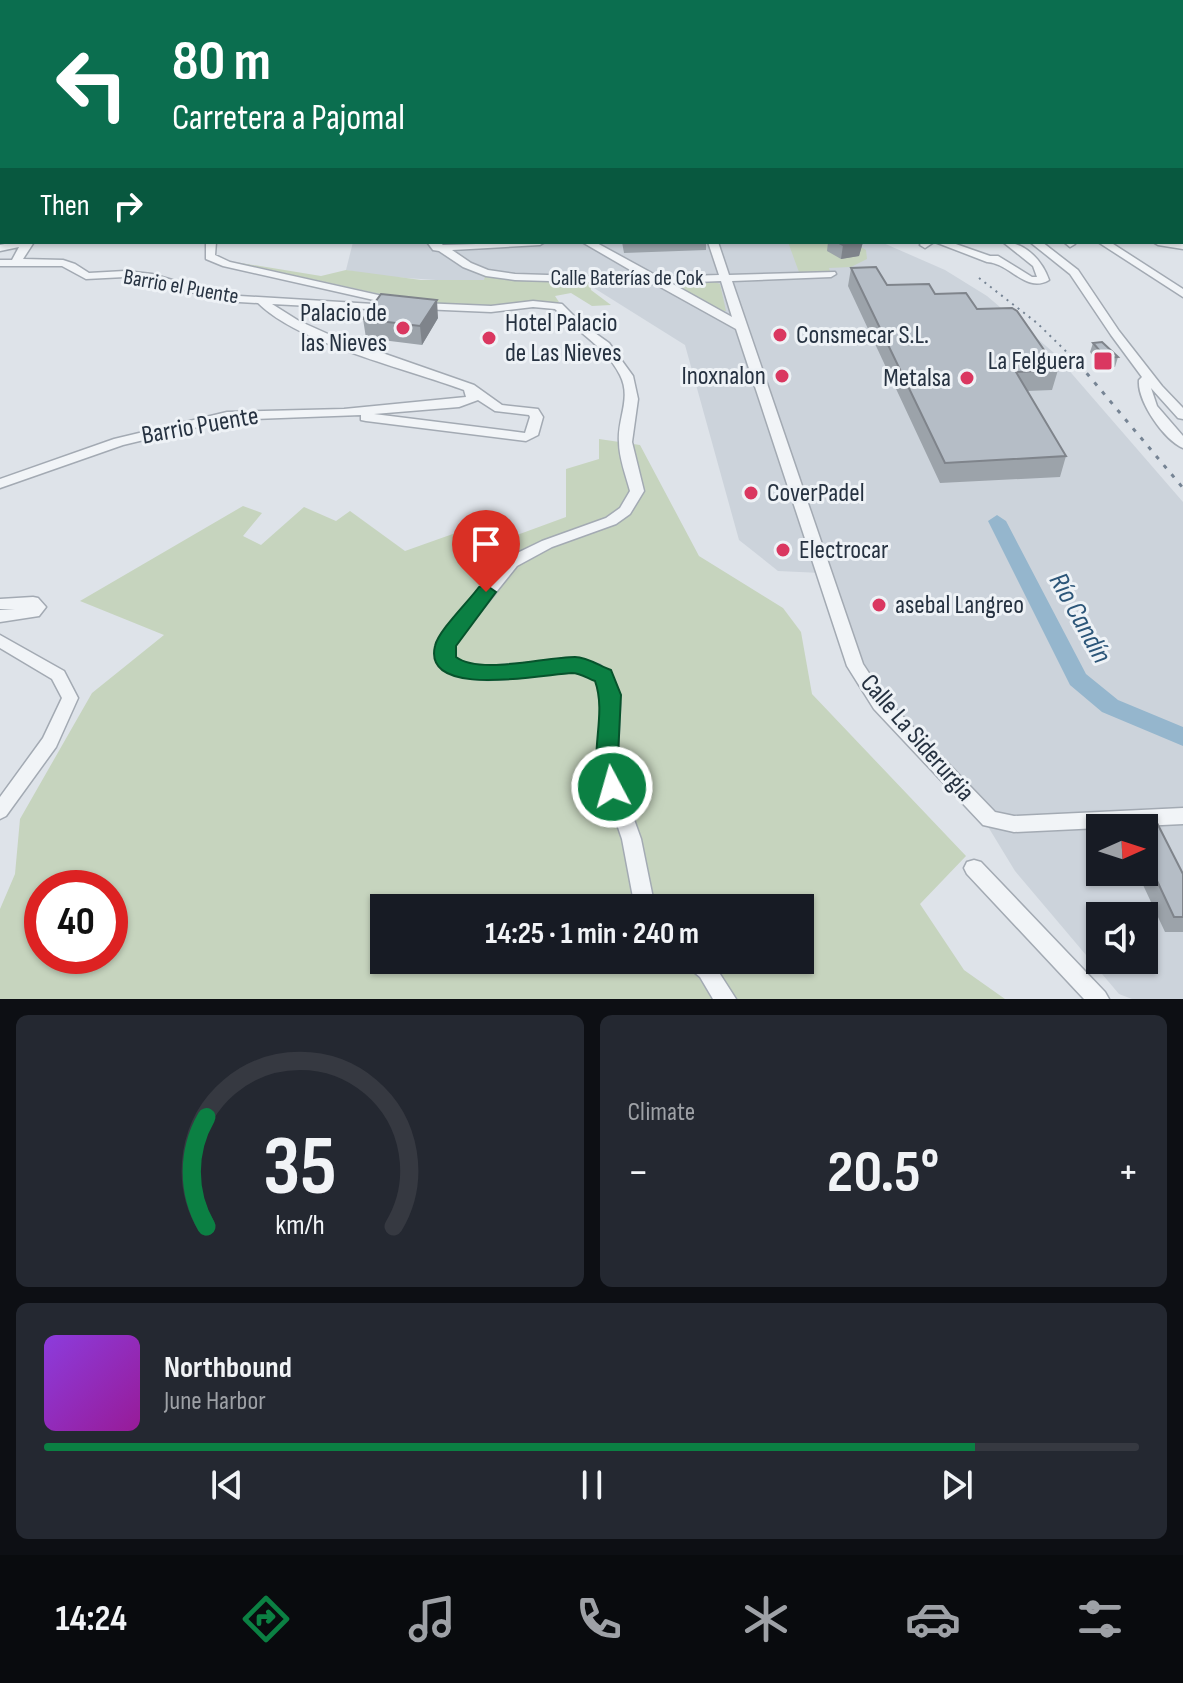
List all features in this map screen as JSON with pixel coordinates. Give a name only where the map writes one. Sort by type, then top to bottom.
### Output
[{"type":"street","points":[[545,0],[579,0]]},
{"type":"street","points":[[16,263],[27,244]]},
{"type":"street","points":[[211,244],[210,257],[227,264],[423,307],[491,309],[542,304],[558,306],[605,346],[627,376],[632,399],[625,442],[637,485],[634,500],[625,511],[602,526],[547,544],[512,562],[443,651],[445,660],[459,671],[502,672],[578,665],[603,676],[610,695],[608,773],[633,844],[642,894]]},
{"type":"street","points":[[435,245],[470,244]]},
{"type":"street","points":[[591,244],[740,326]]},
{"type":"street","name":"Calle La Siderurgia","points":[[714,244],[851,657],[880,704],[990,819],[1014,824],[1086,820]]},
{"type":"street","points":[[993,258],[1008,244]]},
{"type":"street","points":[[965,246],[1030,280],[1044,280],[1038,264],[1010,244]]},
{"type":"street","points":[[1038,244],[1077,275],[1150,378],[1183,415]]},
{"type":"street","points":[[1106,244],[1183,294]]},
{"type":"street","name":"Calle Baterías de Cok","points":[[435,245],[467,265],[499,276],[656,280],[831,274]]},
{"type":"street","name":"Barrio el Puente","points":[[0,263],[65,263],[80,269],[86,276],[152,277],[209,297],[385,307],[397,302]]},
{"type":"street","name":"Barrio Puente","points":[[261,300],[279,315],[356,350],[464,386],[499,408],[533,412],[537,417],[531,435],[526,437],[344,413]]},
{"type":"street","points":[[1150,378],[1145,380],[1143,387],[1147,397],[1183,444]]},
{"type":"street","name":"Barrio Puente","points":[[0,484],[119,442],[227,416],[344,413],[459,403],[473,399],[474,392]]},
{"type":"street","points":[[0,604],[33,602],[38,607],[33,612],[0,616]]},
{"type":"street","points":[[0,641],[58,675],[70,698],[50,742],[0,811]]},
{"type":"street","name":"Calle La Siderurgia","points":[[1158,817],[1183,816]]},
{"type":"street","points":[[1158,831],[1164,843]]},
{"type":"street","points":[[974,868],[1098,999]]},
{"type":"street","points":[[709,974],[725,999]]},
{"type":"shaded area","points":[[352,244],[886,244],[945,270],[987,296],[1053,352],[1183,502],[1183,999],[1132,999],[1119,994],[1102,974],[1158,974],[1158,902],[1086,902],[1086,955],[1015,871],[987,825],[880,704],[821,573],[778,571],[739,540],[685,345],[586,283],[376,276],[346,270]]},
{"type":"green space","points":[[789,244],[856,244],[866,250],[867,259],[851,267],[829,268],[831,274],[800,275]]},
{"type":"green space","points":[[235,262],[321,276],[346,270],[421,280],[484,280],[485,276],[590,282],[591,290],[611,305],[592,306],[571,293],[555,296],[559,302],[490,306],[425,304]]},
{"type":"green space","points":[[710,280],[720,284],[726,311],[671,285]]},
{"type":"green space","points":[[599,439],[640,445],[699,556],[783,608],[801,632],[812,694],[966,856],[920,904],[964,970],[1005,999],[0,999],[0,909],[15,874],[20,819],[92,693],[164,635],[80,601],[243,506],[262,513],[243,536],[261,545],[304,507],[336,521],[350,511],[405,551],[464,530],[517,535],[566,517],[566,469],[599,459]]},
{"type":"building","name":"Metalsa","points":[[876,267],[887,285],[929,284],[935,294],[966,293],[977,309],[1012,308],[1017,311],[1058,370],[1016,372],[1066,456],[945,463],[851,268]]},
{"type":"building","points":[[381,294],[437,300],[420,326],[363,319]]},
{"type":"building","points":[[1102,342],[1118,357],[1106,358],[1093,343]]},
{"type":"building","points":[[1158,825],[1183,874],[1183,917],[1174,917],[1158,883]]},
{"type":"waterway","name":"Río Candín","points":[[997,521],[1078,679],[1110,706],[1183,737]]},
{"type":"railway","points":[[979,278],[1037,323],[1079,364]]},
{"type":"railway","points":[[1079,364],[1183,488]]},
{"type":"place","name":"Palacio de las Nieves","points":[[403,328]]},
{"type":"place","name":"Consmecar S.L.","points":[[780,335]]},
{"type":"place","name":"Hotel Palacio de Las Nieves","points":[[489,338]]},
{"type":"place","name":"La Felguera","points":[[1103,361]]},
{"type":"place","name":"Inoxnalon","points":[[782,376]]},
{"type":"place","name":"Metalsa","points":[[967,378]]},
{"type":"place","name":"CoverPadel","points":[[751,493]]},
{"type":"place","name":"Electrocar","points":[[783,550]]},
{"type":"place","name":"asebal Langreo","points":[[879,605]]},
{"type":"route","points":[[486,592],[445,645],[445,660],[459,671],[472,672],[578,665],[594,669],[603,676],[610,695],[607,756],[612,787]]}]
